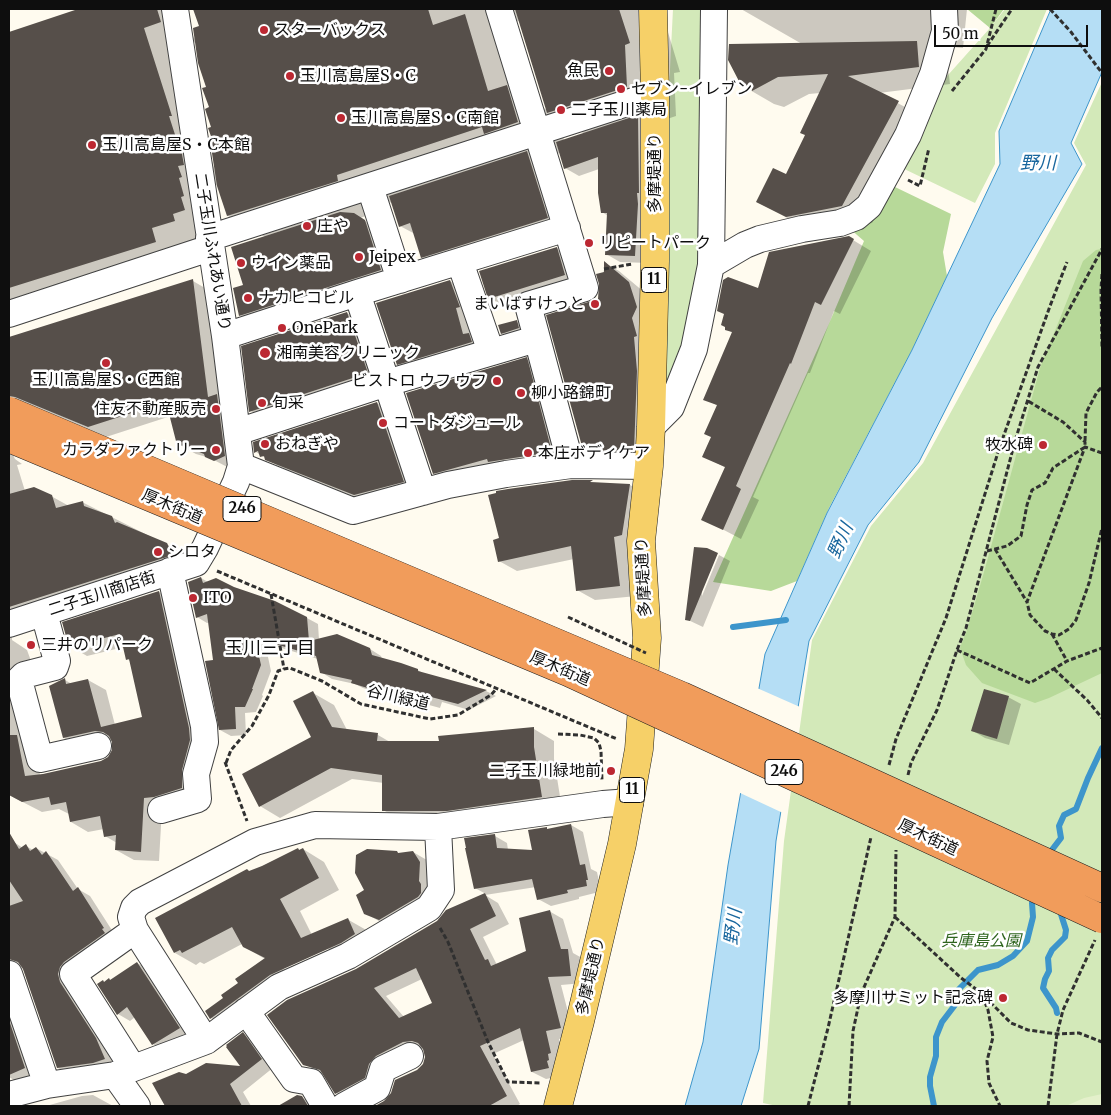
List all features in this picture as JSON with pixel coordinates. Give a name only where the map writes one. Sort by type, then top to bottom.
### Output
[{"type":"highway","name":"厚木街道","points":[[9,411],[682,696],[1102,888]]},
{"type":"highway","name":"厚木街道","points":[[9,438],[568,672],[1100,926]]},
{"type":"main road","name":"多摩堤通り","points":[[561,1095],[620,853],[639,749],[647,638],[641,541],[651,427],[655,260],[653,9]]},
{"type":"street","name":"二子玉川ふれあい通り","points":[[175,9],[225,336],[241,466]]},
{"type":"street","points":[[499,9],[585,288],[528,305],[571,465]]},
{"type":"street","points":[[651,427],[671,407],[694,349],[711,265],[714,9]]},
{"type":"street","points":[[711,265],[760,239],[802,229],[840,223],[856,217],[869,206],[908,136],[933,74],[945,31],[944,9]]},
{"type":"street","points":[[9,314],[370,187],[655,94]]},
{"type":"street","points":[[370,187],[400,280]]},
{"type":"street","points":[[225,336],[284,318],[357,292],[567,228]]},
{"type":"street","points":[[460,262],[491,352]]},
{"type":"street","points":[[357,292],[423,492]]},
{"type":"street","points":[[237,432],[386,383],[536,339]]},
{"type":"street","points":[[196,562],[205,548],[236,482],[241,466],[353,511],[423,492],[506,474],[571,465],[649,466]]},
{"type":"street","name":"二子玉川商店街","points":[[9,624],[196,562]]},
{"type":"street","points":[[161,810],[198,799],[196,774],[205,742],[204,726],[170,571]]},
{"type":"street","points":[[44,613],[57,661],[55,667],[24,676],[20,680],[40,759],[98,746]]},
{"type":"street","points":[[206,1041],[135,930],[131,917],[134,908],[140,902],[255,842],[316,825],[438,828],[603,804],[630,802]]},
{"type":"street","points":[[9,1095],[47,1085],[124,1072],[206,1041],[279,987],[348,956],[429,908],[441,890],[438,828]]},
{"type":"street","points":[[135,930],[73,974],[124,1072],[137,1106]]},
{"type":"street","points":[[9,974],[47,1085]]},
{"type":"street","points":[[246,1011],[294,1079],[311,1082],[325,1106]]},
{"type":"street","points":[[344,1106],[377,1088],[383,1069],[410,1056]]},
{"type":"path","points":[[986,49],[996,9]]},
{"type":"path","points":[[950,94],[986,49],[1012,9]]},
{"type":"path","points":[[1050,9],[1071,32],[1102,73]]},
{"type":"path","points":[[907,781],[911,762],[937,710],[956,650],[966,628],[988,551],[1015,441],[1038,367],[1102,249]]},
{"type":"path","points":[[581,272],[655,260]]},
{"type":"path","points":[[889,767],[896,738],[946,618],[1000,446],[1067,262]]},
{"type":"path","points":[[1102,274],[1102,348]]},
{"type":"path","points":[[1027,602],[1085,448],[1086,414],[1097,392],[1102,387]]},
{"type":"path","points":[[1028,401],[1063,422],[1085,442]]},
{"type":"path","points":[[988,551],[1007,546],[1021,536],[1032,490],[1045,483],[1053,468],[1085,448],[1102,453]]},
{"type":"path","points":[[995,549],[1027,602],[1030,615],[1045,632],[1059,634],[1069,629],[1076,620],[1089,582],[1102,528]]},
{"type":"path","points":[[196,562],[639,749]]},
{"type":"path","points":[[226,763],[231,750],[252,726],[269,695],[278,671],[284,669],[270,593]]},
{"type":"path","points":[[1052,634],[1067,661]]},
{"type":"path","points":[[956,650],[1030,683],[1067,661],[1102,648]]},
{"type":"path","name":"谷川緑道","points":[[284,669],[290,668],[322,681],[361,704],[430,719],[458,716],[491,695],[497,688]]},
{"type":"path","points":[[1054,669],[1087,700],[1102,718]]},
{"type":"path","points":[[558,734],[594,738],[599,743],[603,804]]},
{"type":"path","points":[[205,742],[226,763],[255,842]]},
{"type":"path","points":[[808,1106],[828,1028],[871,834]]},
{"type":"path","points":[[849,1106],[853,1031],[861,994],[896,917],[896,845]]},
{"type":"path","points":[[429,908],[448,942],[488,1042],[508,1082],[561,1095]]},
{"type":"path","points":[[896,917],[960,977],[980,992],[1011,1023],[1028,1030],[1057,1034],[1079,1033],[1102,1042]]},
{"type":"path","points":[[1048,1106],[1057,1034],[1063,1010],[1100,926]]},
{"type":"path","points":[[980,992],[988,1010],[993,1037],[987,1061],[989,1083],[1000,1106]]},
{"type":"green space","points":[[673,9],[704,9],[704,250],[694,327],[669,392],[662,381],[668,109]]},
{"type":"green space","points":[[967,9],[1004,9],[990,28]]},
{"type":"green space","points":[[1005,9],[1047,9],[995,133],[995,164],[975,203],[898,166],[923,103]]},
{"type":"green space","name":"兵庫島公園","points":[[1102,82],[1102,1106],[777,1106],[763,1103],[784,841],[812,640],[871,526],[923,463],[1086,165],[1074,143]]},
{"type":"green space","points":[[895,187],[951,214],[943,252],[947,276],[912,350],[829,508],[797,581],[771,591],[713,582],[864,241],[849,228],[874,210]]},
{"type":"green space","points":[[1102,249],[1102,673],[1035,703],[982,683],[966,665],[960,648],[984,572],[1040,368],[1083,261],[1096,250]]},
{"type":"green space","points":[[1102,1094],[1102,1106],[1066,1106],[1084,1098]]},
{"type":"water","name":"野川","points":[[1051,9],[1102,9],[1102,72],[1071,143],[1082,164],[992,318],[919,462],[868,525],[809,641],[776,841],[759,1049],[741,1106],[685,1106],[703,1042],[728,865],[765,654],[827,513],[912,350],[1000,164],[999,131]]},
{"type":"pier","points":[[757,688],[800,707],[783,813],[738,792]]},
{"type":"building","name":"玉川高島屋S・C本館","points":[[78,9],[157,9],[161,22],[144,28],[172,116],[169,116],[181,149],[184,165],[178,166],[182,177],[179,178],[184,196],[181,197],[185,210],[173,214],[175,221],[152,228],[156,242],[9,288],[9,32]]},
{"type":"building","name":"玉川高島屋S・C南館","points":[[193,9],[428,9],[433,25],[465,14],[488,91],[507,85],[518,122],[484,134],[482,127],[337,175],[338,181],[227,216],[217,186],[210,140],[212,139],[208,128],[211,127],[205,109],[209,107],[202,88],[206,87],[198,63],[193,28],[199,26]]},
{"type":"building","points":[[515,9],[619,9],[630,43],[625,45],[627,87],[547,113]]},
{"type":"building","points":[[917,41],[919,67],[848,76],[899,101],[842,206],[786,217],[756,202],[773,168],[786,174],[805,135],[800,133],[828,74],[778,77],[752,91],[747,86],[742,87],[728,60],[729,44]]},
{"type":"building","points":[[638,115],[639,193],[637,193],[635,256],[605,255],[607,213],[601,213],[598,193],[598,157],[564,169],[556,142]]},
{"type":"building","points":[[527,151],[548,218],[421,258],[410,223],[399,227],[389,196]]},
{"type":"building","points":[[340,212],[354,213],[365,220],[381,270],[239,316],[233,288],[243,285],[231,247]]},
{"type":"building","points":[[849,236],[854,239],[821,305],[815,302],[791,364],[736,486],[741,489],[723,530],[701,520],[725,467],[702,457],[711,437],[704,434],[717,405],[703,400],[732,332],[725,330],[725,327],[721,325],[724,314],[717,311],[723,280],[728,277],[758,288],[769,252]]},
{"type":"building","points":[[557,247],[565,275],[488,299],[479,271]]},
{"type":"building","points":[[604,261],[629,282],[637,307],[632,318],[637,336],[634,337],[637,371],[634,451],[583,450],[546,315],[598,299],[599,284],[596,274],[604,272]]},
{"type":"building","name":"玉川高島屋S・C西館","points":[[193,279],[208,397],[217,394],[225,456],[214,461],[205,457],[204,454],[185,446],[177,445],[166,402],[88,427],[9,396],[9,337]]},
{"type":"building","points":[[450,280],[460,307],[456,308],[463,334],[469,333],[472,342],[397,365],[376,303]]},
{"type":"building","points":[[347,312],[368,373],[249,412],[241,346]]},
{"type":"building","points":[[517,320],[519,328],[501,334],[498,325]]},
{"type":"building","points":[[527,357],[552,452],[488,462],[487,459],[433,474],[406,393]]},
{"type":"building","points":[[377,402],[404,482],[354,495],[265,460],[264,456],[260,457],[258,451],[254,453],[253,442]]},
{"type":"building","points":[[572,480],[630,484],[622,535],[614,537],[620,586],[576,591],[571,546],[498,562],[493,540],[499,538],[488,495],[496,493],[496,491]]},
{"type":"building","points":[[34,487],[52,495],[56,508],[83,501],[84,506],[112,516],[115,523],[117,522],[167,543],[173,555],[9,607],[9,494]]},
{"type":"building","points":[[694,547],[707,548],[718,553],[690,621],[685,620]]},
{"type":"building","points":[[201,577],[203,583],[216,578],[234,587],[275,601],[307,617],[309,641],[337,634],[370,648],[372,655],[401,663],[418,669],[418,671],[487,690],[458,704],[431,697],[430,702],[374,687],[374,690],[351,683],[352,680],[320,673],[316,656],[255,638],[261,665],[253,689],[245,707],[235,707],[236,729],[219,730],[205,661],[213,660],[207,614],[196,618],[188,582]]},
{"type":"building","points":[[159,591],[189,728],[190,740],[182,770],[182,788],[154,797],[144,798],[141,852],[115,850],[116,835],[104,837],[100,816],[70,822],[66,802],[51,805],[49,797],[22,802],[9,795],[9,735],[17,735],[25,776],[43,774],[101,761],[108,757],[112,750],[112,742],[109,736],[103,732],[95,731],[63,738],[49,686],[65,678],[66,684],[88,679],[101,727],[142,717],[129,659],[126,660],[120,634],[69,647],[62,622]]},
{"type":"building","points":[[984,689],[1009,696],[997,739],[971,731]]},
{"type":"building","points":[[313,691],[332,727],[378,733],[377,741],[439,741],[438,736],[534,727],[534,747],[542,797],[447,811],[382,811],[382,775],[331,768],[259,807],[242,774],[311,737],[293,701]]},
{"type":"building","points":[[571,824],[580,865],[585,864],[588,880],[586,880],[587,886],[567,890],[568,893],[537,900],[532,879],[474,889],[464,838],[495,834],[497,848],[532,850],[528,830],[547,827],[547,829]]},
{"type":"building","points":[[9,832],[19,849],[26,844],[30,851],[36,847],[42,855],[46,851],[73,891],[78,887],[104,928],[102,929],[105,933],[64,962],[58,974],[60,982],[96,1038],[105,1059],[93,1063],[57,1068],[23,969],[18,962],[9,959],[9,906],[23,901],[9,880]]},
{"type":"building","points":[[298,848],[299,850],[303,848],[319,878],[280,899],[301,938],[348,918],[355,934],[341,943],[270,975],[210,1019],[205,1011],[223,998],[221,995],[238,983],[235,979],[265,958],[243,947],[232,927],[182,953],[180,950],[174,953],[155,918],[247,869],[249,871],[262,866]]},
{"type":"building","points":[[367,849],[397,851],[398,853],[413,851],[420,862],[419,881],[421,893],[418,897],[379,920],[364,914],[356,895],[364,890],[355,873],[356,855]]},
{"type":"building","points":[[485,893],[496,916],[470,929],[485,960],[488,959],[491,966],[526,951],[519,918],[550,910],[561,949],[568,949],[571,976],[548,977],[561,1028],[546,1031],[551,1053],[548,1054],[549,1060],[547,1061],[549,1068],[531,1072],[520,1028],[480,1046],[507,1096],[489,1106],[375,1106],[384,1101],[391,1093],[395,1080],[417,1070],[423,1064],[425,1057],[423,1049],[418,1043],[412,1041],[403,1042],[376,1056],[369,1064],[365,1078],[335,1094],[320,1070],[303,1065],[267,1015],[287,1000],[356,969],[437,921],[446,910]],"holes":[[[416,968],[432,1003],[399,1018],[374,988]]]},
{"type":"building","points":[[137,962],[180,1028],[152,1045],[127,1007],[117,1015],[97,984],[109,978],[110,980]]},
{"type":"building","points":[[9,1020],[25,1068],[9,1075]]},
{"type":"building","points":[[243,1032],[262,1059],[230,1084],[242,1106],[165,1106],[152,1083],[179,1072],[186,1074],[206,1063],[240,1066],[226,1045]]},
{"type":"building","points":[[297,1095],[302,1096],[308,1106],[278,1106]]},
{"type":"waterway","points":[[733,627],[786,620]]},
{"type":"waterway","points":[[1048,855],[1061,838],[1059,826],[1064,815],[1076,809],[1102,748]]},
{"type":"waterway","points":[[934,1106],[930,1077],[936,1056],[936,1037],[942,1022],[955,1005],[955,993],[978,970],[998,965],[1013,956],[1027,941],[1033,917],[1032,903],[1036,895]]},
{"type":"waterway","points":[[1057,1013],[1056,1008],[1043,988],[1049,971],[1048,958],[1052,950],[1065,937],[1066,930],[1059,908]]},
{"type":"place","name":"スターバックス","points":[[264,30]]},
{"type":"place","name":"魚民","points":[[609,71]]},
{"type":"place","name":"玉川高島屋S・C","points":[[290,76]]},
{"type":"place","name":"セブン-イレブン","points":[[621,89]]},
{"type":"place","name":"二子玉川薬局","points":[[561,110]]},
{"type":"place","name":"玉川高島屋S・C南館","points":[[341,118]]},
{"type":"place","name":"玉川高島屋S・C本館","points":[[92,145]]},
{"type":"place","name":"庄や","points":[[307,226]]},
{"type":"place","name":"リピートパーク","points":[[589,243]]},
{"type":"place","name":"Jeipex","points":[[359,257]]},
{"type":"place","name":"ウイン薬品","points":[[241,263]]},
{"type":"place","name":"ナカヒコビル","points":[[248,298]]},
{"type":"place","name":"まいばすけっと","points":[[595,304]]},
{"type":"place","name":"OnePark","points":[[282,328]]},
{"type":"place","name":"湘南美容クリニック","points":[[265,353]]},
{"type":"place","name":"玉川高島屋S・C西館","points":[[106,363]]},
{"type":"place","name":"ビストロ ウフ ウフ","points":[[497,381]]},
{"type":"place","name":"柳小路錦町","points":[[521,393]]},
{"type":"place","name":"旬采","points":[[262,403]]},
{"type":"place","name":"住友不動産販売","points":[[216,409]]},
{"type":"place","name":"コートダジュール","points":[[383,423]]},
{"type":"place","name":"おねぎや","points":[[265,444]]},
{"type":"place","name":"牧水碑","points":[[1043,445]]},
{"type":"place","name":"カラダファクトリー","points":[[216,450]]},
{"type":"place","name":"本庄ボディケア","points":[[528,453]]},
{"type":"place","name":"シロタ","points":[[158,552]]},
{"type":"place","name":"ITO","points":[[193,598]]},
{"type":"place","name":"三井のリパーク","points":[[31,645]]},
{"type":"place","name":"二子玉川緑地前","points":[[611,771]]},
{"type":"place","name":"多摩川サミット記念碑","points":[[1003,998]]},
{"type":"district","name":"玉川三丁目","points":[[270,649]]}]
